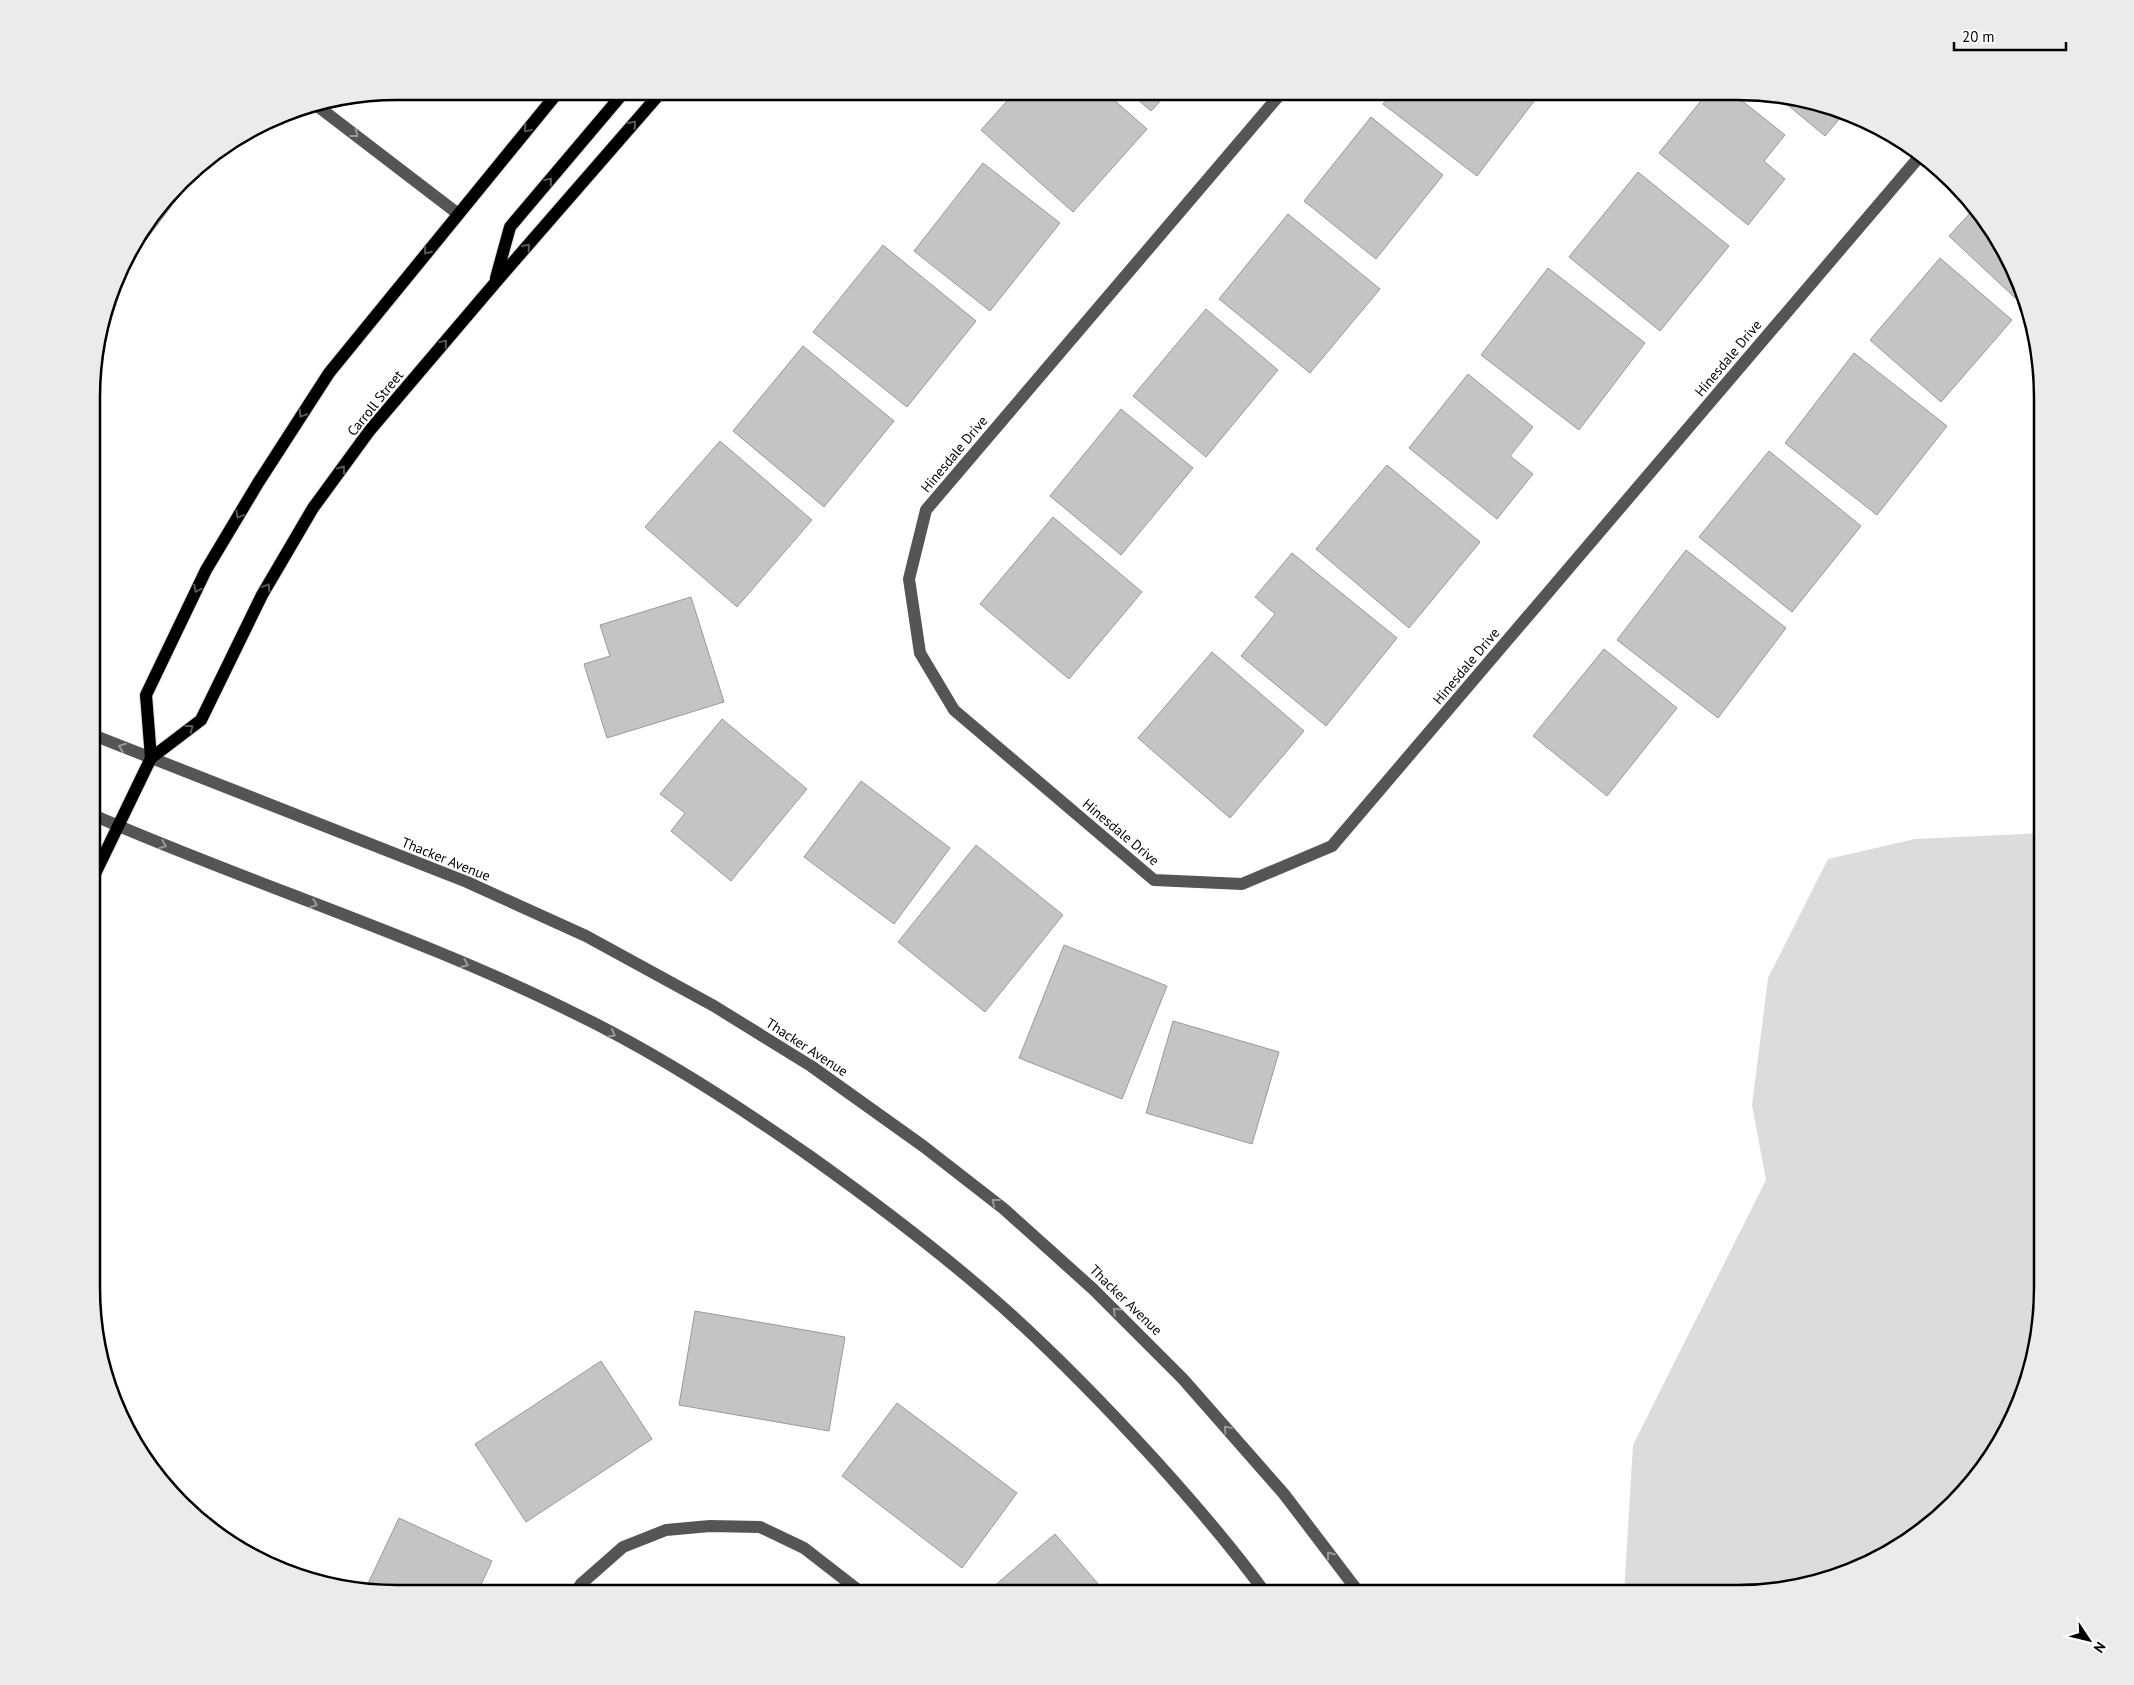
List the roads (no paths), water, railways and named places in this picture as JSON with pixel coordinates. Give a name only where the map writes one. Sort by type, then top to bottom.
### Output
[{"type":"main road","points":[[151,758],[146,695],[206,570],[258,483],[329,373],[457,213],[551,100]]},
{"type":"main road","points":[[494,283],[510,227],[617,100]]},
{"type":"main road","name":"Carroll Street","points":[[100,863],[151,758],[201,720],[262,595],[313,508],[370,430],[494,283],[654,100]]},
{"type":"street","name":"Hinesdale Drive","points":[[1275,100],[926,510],[909,580],[920,653],[954,710],[1154,880],[1242,884],[1332,846],[1917,160]]},
{"type":"street","points":[[322,110],[457,213]]},
{"type":"street","name":"Thacker Avenue","points":[[100,738],[467,882],[586,936],[714,1006],[811,1066],[924,1146],[1004,1209],[1054,1252],[1126,1320],[1184,1379],[1284,1494],[1353,1585]]},
{"type":"street","points":[[100,819],[433,950],[529,992],[596,1024],[677,1070],[760,1121],[878,1204],[984,1290],[1100,1400],[1188,1497],[1243,1562],[1260,1585]]},
{"type":"street","points":[[580,1585],[623,1547],[666,1530],[710,1526],[760,1527],[804,1548],[852,1585]]}]
